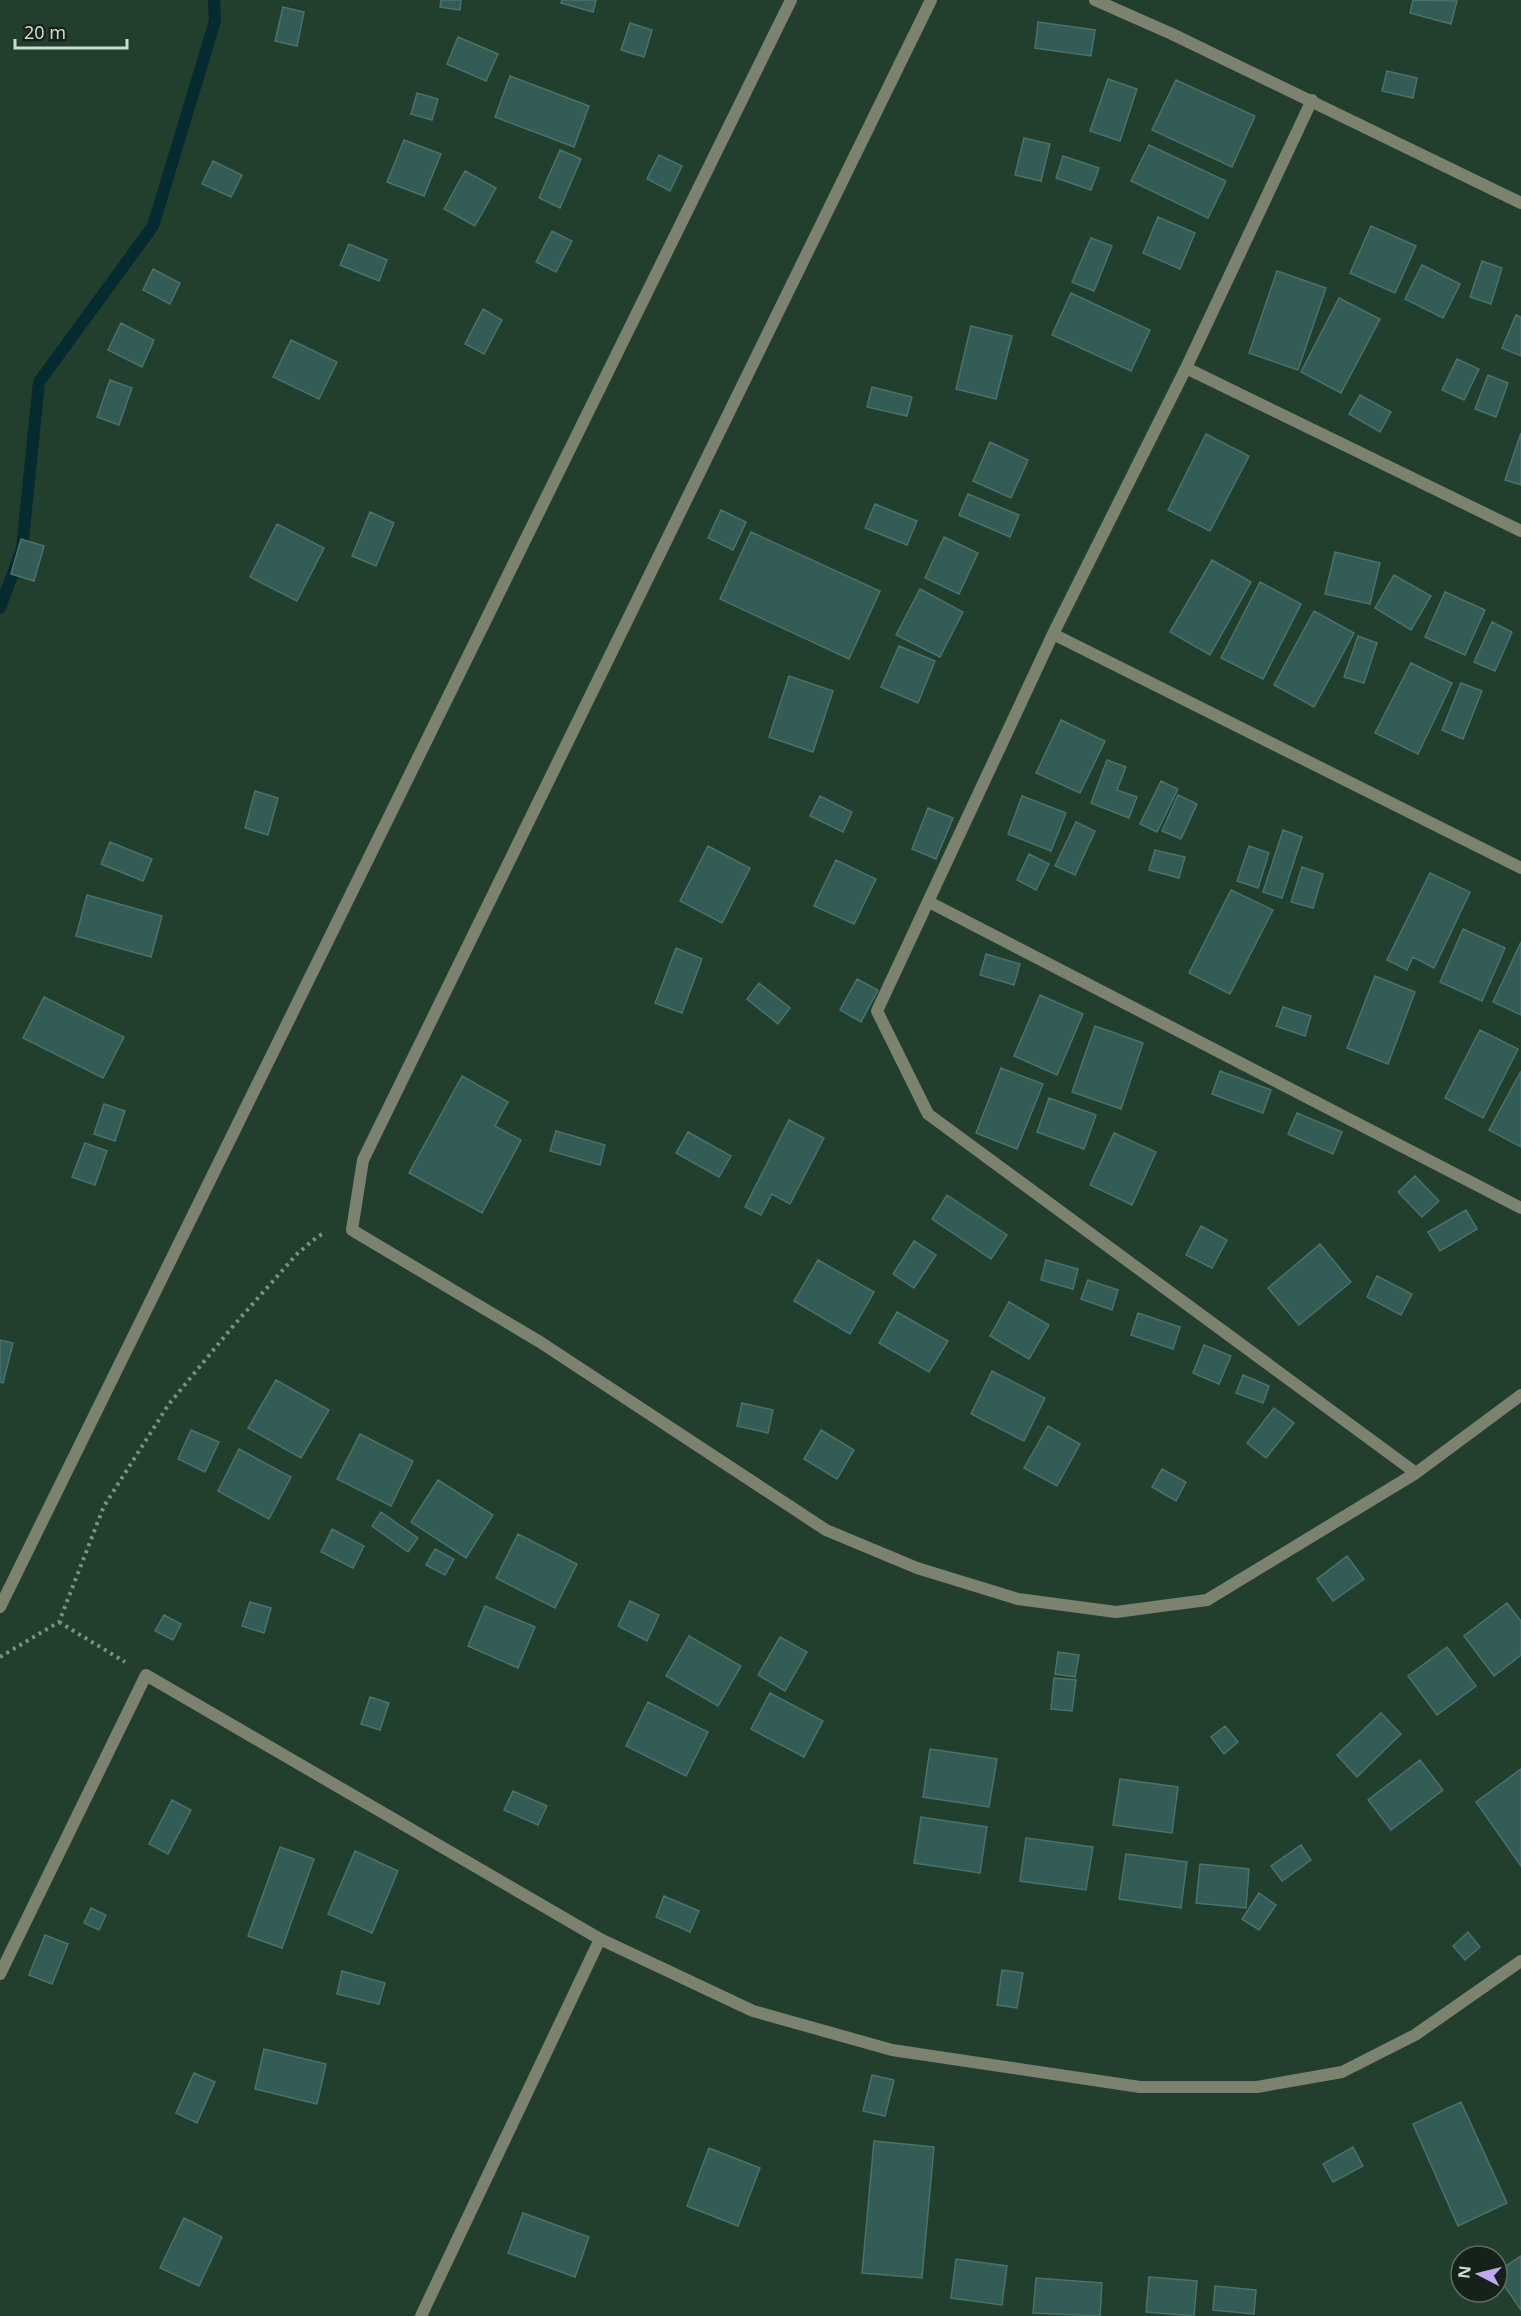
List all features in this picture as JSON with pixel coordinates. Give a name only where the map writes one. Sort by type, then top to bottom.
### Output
[{"type":"street","points":[[0,1607],[791,0]]},
{"type":"street","points":[[931,0],[363,1160],[352,1230],[540,1342],[826,1530],[917,1568],[1018,1599],[1116,1612],[1207,1600],[1416,1473],[1521,1395]]},
{"type":"street","points":[[1095,0],[1312,100],[1521,203]]},
{"type":"street","points":[[1312,100],[1186,368],[1053,634],[877,1011],[928,1114],[1416,1473]]},
{"type":"street","points":[[1186,368],[1521,531]]},
{"type":"street","points":[[1053,634],[1521,868]]},
{"type":"street","points":[[929,902],[1521,1208]]},
{"type":"street","points":[[0,1974],[146,1675],[600,1940],[753,2011],[891,2050],[1140,2087],[1257,2087],[1342,2072],[1415,2035],[1521,1960]]},
{"type":"street","points":[[421,2316],[600,1940]]},
{"type":"path","points":[[0,1657],[59,1622],[105,1506],[169,1404],[234,1324],[297,1254],[317,1237],[329,1230],[352,1230]]},
{"type":"path","points":[[59,1622],[146,1675]]},
{"type":"building","points":[[441,0],[461,0],[460,10],[440,7]]},
{"type":"building","points":[[562,0],[596,0],[593,12],[561,3]]},
{"type":"building","points":[[1413,0],[1457,1],[1451,24],[1410,13]]},
{"type":"building","points":[[283,7],[304,12],[297,46],[275,41]]},
{"type":"building","points":[[1038,22],[1095,30],[1091,56],[1035,48]]},
{"type":"building","points":[[630,23],[652,30],[644,57],[621,50]]},
{"type":"building","points":[[458,37],[498,54],[486,81],[447,64]]},
{"type":"building","points":[[1387,71],[1417,78],[1413,98],[1382,91]]},
{"type":"building","points":[[510,76],[589,106],[574,147],[495,117]]},
{"type":"building","points":[[1108,79],[1137,89],[1120,141],[1090,131]]},
{"type":"building","points":[[1176,80],[1255,116],[1232,167],[1152,130]]},
{"type":"building","points":[[417,93],[438,99],[432,120],[411,114]]},
{"type":"building","points":[[1024,138],[1050,144],[1041,181],[1015,175]]},
{"type":"building","points":[[404,140],[441,154],[424,196],[387,182]]},
{"type":"building","points":[[1149,145],[1226,181],[1208,218],[1131,181]]},
{"type":"building","points":[[560,150],[581,159],[560,208],[539,198]]},
{"type":"building","points":[[659,155],[682,166],[670,191],[647,179]]},
{"type":"building","points":[[1063,156],[1099,168],[1091,190],[1056,178]]},
{"type":"building","points":[[213,161],[242,175],[231,197],[202,184]]},
{"type":"building","points":[[465,171],[496,188],[475,226],[444,209]]},
{"type":"building","points":[[1158,217],[1195,233],[1180,269],[1143,253]]},
{"type":"building","points":[[1371,226],[1416,246],[1395,293],[1350,273]]},
{"type":"building","points":[[552,231],[572,241],[556,272],[536,262]]},
{"type":"building","points":[[1091,238],[1112,246],[1094,291],[1072,282]]},
{"type":"building","points":[[349,244],[387,260],[379,281],[340,265]]},
{"type":"building","points":[[1482,261],[1502,268],[1491,304],[1470,297]]},
{"type":"building","points":[[1422,265],[1460,284],[1443,318],[1405,299]]},
{"type":"building","points":[[153,269],[180,283],[170,304],[143,290]]},
{"type":"building","points":[[1277,271],[1326,288],[1298,370],[1249,353]]},
{"type":"building","points":[[1071,293],[1150,330],[1131,371],[1052,335]]},
{"type":"building","points":[[1339,298],[1380,319],[1341,393],[1301,372]]},
{"type":"building","points":[[483,309],[502,320],[484,354],[465,344]]},
{"type":"building","points":[[1516,315],[1521,317],[1521,356],[1502,348]]},
{"type":"building","points":[[121,323],[154,340],[142,367],[108,350]]},
{"type":"building","points":[[971,326],[1012,336],[996,399],[956,389]]},
{"type":"building","points":[[291,340],[337,362],[319,399],[273,377]]},
{"type":"building","points":[[1457,359],[1479,369],[1464,400],[1442,390]]},
{"type":"building","points":[[1488,375],[1508,383],[1496,417],[1475,409]]},
{"type":"building","points":[[110,380],[132,388],[119,425],[97,417]]},
{"type":"building","points":[[872,387],[912,397],[907,416],[867,407]]},
{"type":"building","points":[[1360,395],[1391,412],[1380,432],[1349,414]]},
{"type":"building","points":[[1521,433],[1521,485],[1505,480]]},
{"type":"building","points":[[1206,434],[1249,456],[1210,531],[1168,510]]},
{"type":"building","points":[[990,442],[1028,460],[1011,498],[973,481]]},
{"type":"building","points":[[968,494],[1019,515],[1010,537],[959,515]]},
{"type":"building","points":[[875,504],[917,521],[907,545],[865,528]]},
{"type":"building","points":[[721,510],[746,522],[733,550],[708,538]]},
{"type":"building","points":[[370,512],[394,523],[376,566],[352,556]]},
{"type":"building","points":[[277,524],[324,548],[297,601],[250,577]]},
{"type":"building","points":[[751,532],[880,591],[849,659],[720,599]]},
{"type":"building","points":[[944,537],[978,553],[959,594],[925,578]]},
{"type":"building","points":[[21,539],[44,546],[34,581],[11,574]]},
{"type":"building","points":[[1335,552],[1380,563],[1370,604],[1325,594]]},
{"type":"building","points":[[1212,560],[1251,582],[1210,655],[1170,632]]},
{"type":"building","points":[[1394,575],[1431,596],[1411,630],[1375,608]]},
{"type":"building","points":[[1260,582],[1301,604],[1263,679],[1221,658]]},
{"type":"building","points":[[920,589],[963,612],[940,657],[896,635]]},
{"type":"building","points":[[1445,592],[1485,610],[1465,655],[1425,637]]},
{"type":"building","points":[[1314,611],[1354,633],[1314,707],[1274,685]]},
{"type":"building","points":[[1492,622],[1512,632],[1495,671],[1474,662]]},
{"type":"building","points":[[1358,636],[1377,643],[1364,683],[1344,677]]},
{"type":"building","points":[[899,646],[935,661],[918,703],[881,687]]},
{"type":"building","points":[[1411,663],[1452,683],[1418,754],[1375,733]]},
{"type":"building","points":[[789,676],[833,691],[813,752],[769,737]]},
{"type":"building","points":[[1461,683],[1482,691],[1463,739],[1442,730]]},
{"type":"building","points":[[1061,720],[1105,741],[1080,793],[1036,773]]},
{"type":"building","points":[[1107,760],[1126,767],[1117,790],[1137,797],[1129,818],[1091,803]]},
{"type":"building","points":[[1161,781],[1178,789],[1157,832],[1140,824]]},
{"type":"building","points":[[255,791],[278,798],[268,835],[245,828]]},
{"type":"building","points":[[1178,795],[1197,804],[1181,839],[1162,831]]},
{"type":"building","points":[[820,796],[852,812],[843,832],[810,816]]},
{"type":"building","points":[[1022,796],[1066,813],[1051,851],[1008,834]]},
{"type":"building","points":[[928,808],[953,818],[936,859],[912,849]]},
{"type":"building","points":[[1076,822],[1095,831],[1075,875],[1055,866]]},
{"type":"building","points":[[1283,830],[1302,837],[1282,898],[1263,892]]},
{"type":"building","points":[[110,842],[152,859],[143,881],[101,864]]},
{"type":"building","points":[[708,846],[750,868],[722,923],[680,901]]},
{"type":"building","points":[[1249,846],[1269,853],[1258,888],[1237,881]]},
{"type":"building","points":[[1155,850],[1185,857],[1179,878],[1149,870]]},
{"type":"building","points":[[1029,854],[1049,864],[1036,890],[1017,880]]},
{"type":"building","points":[[836,860],[876,879],[854,924],[814,906]]},
{"type":"building","points":[[1302,867],[1323,874],[1313,908],[1291,902]]},
{"type":"building","points":[[1430,873],[1470,892],[1434,968],[1413,957],[1407,970],[1387,960]]},
{"type":"building","points":[[1231,890],[1273,910],[1230,994],[1189,973]]},
{"type":"building","points":[[87,895],[162,916],[151,957],[76,936]]},
{"type":"building","points":[[1463,929],[1505,948],[1482,1001],[1440,982]]},
{"type":"building","points":[[1521,942],[1521,1015],[1493,1002]]},
{"type":"building","points":[[676,948],[702,959],[682,1013],[655,1003]]},
{"type":"building","points":[[986,954],[1020,964],[1014,985],[980,975]]},
{"type":"building","points":[[1375,976],[1415,992],[1388,1064],[1347,1048]]},
{"type":"building","points":[[857,979],[878,990],[861,1022],[840,1010]]},
{"type":"building","points":[[759,983],[790,1008],[778,1024],[747,999]]},
{"type":"building","points":[[1040,995],[1083,1014],[1057,1075],[1014,1056]]},
{"type":"building","points":[[44,997],[124,1037],[103,1078],[23,1038]]},
{"type":"building","points":[[1283,1007],[1311,1016],[1305,1036],[1276,1026]]},
{"type":"building","points":[[1095,1026],[1143,1043],[1121,1109],[1072,1092]]},
{"type":"building","points":[[1480,1030],[1518,1049],[1483,1118],[1445,1098]]},
{"type":"building","points":[[1001,1068],[1043,1084],[1017,1149],[976,1133]]},
{"type":"building","points":[[1220,1071],[1271,1090],[1263,1113],[1212,1094]]},
{"type":"building","points":[[1521,1071],[1521,1147],[1489,1130]]},
{"type":"building","points":[[462,1076],[508,1102],[495,1126],[521,1140],[482,1213],[409,1173]]},
{"type":"building","points":[[1049,1098],[1096,1115],[1084,1149],[1037,1132]]},
{"type":"building","points":[[104,1104],[125,1111],[115,1141],[94,1134]]},
{"type":"building","points":[[1297,1113],[1342,1132],[1333,1154],[1288,1134]]},
{"type":"building","points":[[789,1120],[824,1138],[790,1204],[772,1194],[761,1215],[745,1207]]},
{"type":"building","points":[[556,1131],[605,1145],[600,1165],[550,1151]]},
{"type":"building","points":[[688,1132],[731,1156],[719,1177],[676,1153]]},
{"type":"building","points":[[1114,1133],[1156,1152],[1132,1205],[1090,1185]]},
{"type":"building","points":[[85,1143],[107,1151],[95,1185],[72,1177]]},
{"type":"building","points":[[1415,1176],[1439,1201],[1422,1217],[1398,1192]]},
{"type":"building","points":[[947,1195],[1007,1235],[991,1259],[932,1219]]},
{"type":"building","points":[[1466,1210],[1477,1229],[1440,1251],[1428,1232]]},
{"type":"building","points":[[1201,1226],[1227,1240],[1212,1268],[1186,1255]]},
{"type":"building","points":[[914,1241],[936,1255],[914,1288],[893,1274]]},
{"type":"building","points":[[1320,1244],[1351,1282],[1299,1325],[1268,1288]]},
{"type":"building","points":[[818,1260],[874,1292],[850,1334],[794,1301]]},
{"type":"building","points":[[1046,1260],[1078,1269],[1073,1289],[1041,1280]]},
{"type":"building","points":[[1377,1276],[1412,1294],[1401,1315],[1367,1297]]},
{"type":"building","points":[[1088,1280],[1118,1290],[1112,1310],[1081,1299]]},
{"type":"building","points":[[1009,1302],[1049,1325],[1029,1359],[990,1336]]},
{"type":"building","points":[[897,1312],[948,1341],[929,1372],[879,1343]]},
{"type":"building","points":[[1138,1313],[1180,1327],[1173,1349],[1131,1335]]},
{"type":"building","points":[[0,1340],[13,1343],[3,1383],[0,1382]]},
{"type":"building","points":[[1204,1345],[1231,1356],[1219,1384],[1193,1373]]},
{"type":"building","points":[[992,1371],[1045,1398],[1024,1441],[971,1414]]},
{"type":"building","points":[[1243,1375],[1269,1386],[1263,1403],[1236,1393]]},
{"type":"building","points":[[276,1380],[329,1410],[301,1458],[248,1428]]},
{"type":"building","points":[[742,1403],[773,1410],[768,1433],[737,1426]]},
{"type":"building","points":[[1274,1408],[1294,1423],[1266,1458],[1247,1443]]},
{"type":"building","points":[[1048,1426],[1080,1444],[1057,1486],[1024,1468]]},
{"type":"building","points":[[191,1430],[219,1442],[205,1472],[178,1459]]},
{"type":"building","points":[[821,1430],[854,1450],[837,1479],[804,1459]]},
{"type":"building","points":[[360,1434],[413,1461],[391,1506],[337,1479]]},
{"type":"building","points":[[239,1449],[291,1477],[269,1519],[218,1491]]},
{"type":"building","points":[[1162,1469],[1186,1482],[1176,1501],[1152,1487]]},
{"type":"building","points":[[438,1480],[493,1515],[466,1558],[411,1522]]},
{"type":"building","points":[[381,1512],[418,1538],[408,1552],[372,1526]]},
{"type":"building","points":[[332,1529],[364,1546],[353,1568],[321,1552]]},
{"type":"building","points":[[518,1534],[577,1564],[555,1608],[496,1578]]},
{"type":"building","points":[[435,1549],[454,1559],[445,1575],[426,1565]]},
{"type":"building","points":[[1347,1556],[1364,1579],[1333,1601],[1317,1579]]},
{"type":"building","points":[[630,1601],[659,1615],[647,1641],[618,1626]]},
{"type":"building","points":[[250,1602],[271,1608],[264,1633],[242,1626]]},
{"type":"building","points":[[1507,1603],[1521,1621],[1521,1655],[1494,1676],[1464,1636]]},
{"type":"building","points":[[485,1606],[535,1627],[518,1668],[468,1646]]},
{"type":"building","points":[[164,1615],[181,1624],[173,1640],[155,1631]]},
{"type":"building","points":[[689,1636],[741,1666],[718,1706],[666,1676]]},
{"type":"building","points":[[780,1637],[807,1652],[785,1691],[758,1675]]},
{"type":"building","points":[[1447,1647],[1476,1686],[1437,1715],[1408,1676]]},
{"type":"building","points":[[1058,1652],[1079,1655],[1075,1677],[1055,1674]]},
{"type":"building","points":[[1054,1678],[1076,1680],[1072,1711],[1051,1709]]},
{"type":"building","points":[[770,1693],[823,1721],[804,1757],[751,1729]]},
{"type":"building","points":[[370,1697],[389,1703],[380,1730],[361,1724]]},
{"type":"building","points":[[648,1702],[708,1732],[686,1776],[626,1746]]},
{"type":"building","points":[[1381,1713],[1401,1734],[1357,1777],[1337,1755]]},
{"type":"building","points":[[1225,1726],[1238,1742],[1224,1754],[1211,1737]]},
{"type":"building","points":[[930,1749],[997,1759],[989,1807],[923,1797]]},
{"type":"building","points":[[1420,1760],[1443,1790],[1391,1830],[1368,1800]]},
{"type":"building","points":[[1521,1769],[1521,1866],[1476,1802]]},
{"type":"building","points":[[1120,1779],[1178,1787],[1172,1833],[1113,1825]]},
{"type":"building","points":[[513,1791],[547,1806],[538,1825],[504,1810]]},
{"type":"building","points":[[172,1800],[191,1810],[168,1854],[149,1844]]},
{"type":"building","points":[[921,1817],[987,1827],[980,1873],[914,1863]]},
{"type":"building","points":[[1026,1838],[1093,1847],[1086,1890],[1020,1881]]},
{"type":"building","points":[[1301,1845],[1311,1860],[1282,1881],[1271,1866]]},
{"type":"building","points":[[280,1847],[314,1859],[282,1948],[248,1936]]},
{"type":"building","points":[[355,1851],[398,1871],[372,1933],[328,1914]]},
{"type":"building","points":[[1126,1854],[1187,1862],[1181,1908],[1119,1899]]},
{"type":"building","points":[[1200,1864],[1249,1869],[1246,1908],[1196,1903]]},
{"type":"building","points":[[1259,1893],[1276,1905],[1259,1930],[1242,1919]]},
{"type":"building","points":[[664,1896],[699,1911],[690,1932],[656,1917]]},
{"type":"building","points":[[91,1908],[106,1915],[99,1930],[84,1923]]},
{"type":"building","points":[[1468,1932],[1480,1947],[1465,1960],[1453,1946]]},
{"type":"building","points":[[45,1935],[68,1944],[52,1984],[29,1975]]},
{"type":"building","points":[[1002,1970],[1023,1973],[1017,2008],[997,2005]]},
{"type":"building","points":[[342,1971],[385,1983],[379,2004],[337,1994]]},
{"type":"building","points":[[264,2049],[326,2064],[317,2104],[255,2089]]},
{"type":"building","points":[[194,2073],[215,2082],[197,2123],[176,2113]]},
{"type":"building","points":[[872,2075],[894,2080],[885,2116],[863,2111]]},
{"type":"building","points":[[1461,2102],[1507,2203],[1458,2226],[1413,2124]]},
{"type":"building","points":[[874,2141],[934,2147],[922,2278],[862,2273]]},
{"type":"building","points":[[1353,2147],[1363,2166],[1333,2182],[1323,2164]]},
{"type":"building","points":[[709,2148],[760,2168],[738,2226],[687,2206]]},
{"type":"building","points":[[523,2213],[589,2237],[575,2277],[508,2253]]},
{"type":"building","points":[[184,2218],[222,2237],[199,2286],[160,2268]]},
{"type":"building","points":[[1521,2256],[1521,2310],[1509,2292],[1509,2264]]},
{"type":"building","points":[[956,2259],[1007,2266],[1002,2305],[951,2298]]},
{"type":"building","points":[[1149,2277],[1197,2281],[1194,2316],[1146,2312]]},
{"type":"building","points":[[1036,2278],[1102,2283],[1100,2316],[1033,2313]]},
{"type":"building","points":[[1215,2286],[1256,2290],[1254,2314],[1213,2310]]},
{"type":"waterway","points":[[0,608],[22,549],[39,382],[153,226],[215,21],[214,0]]}]
